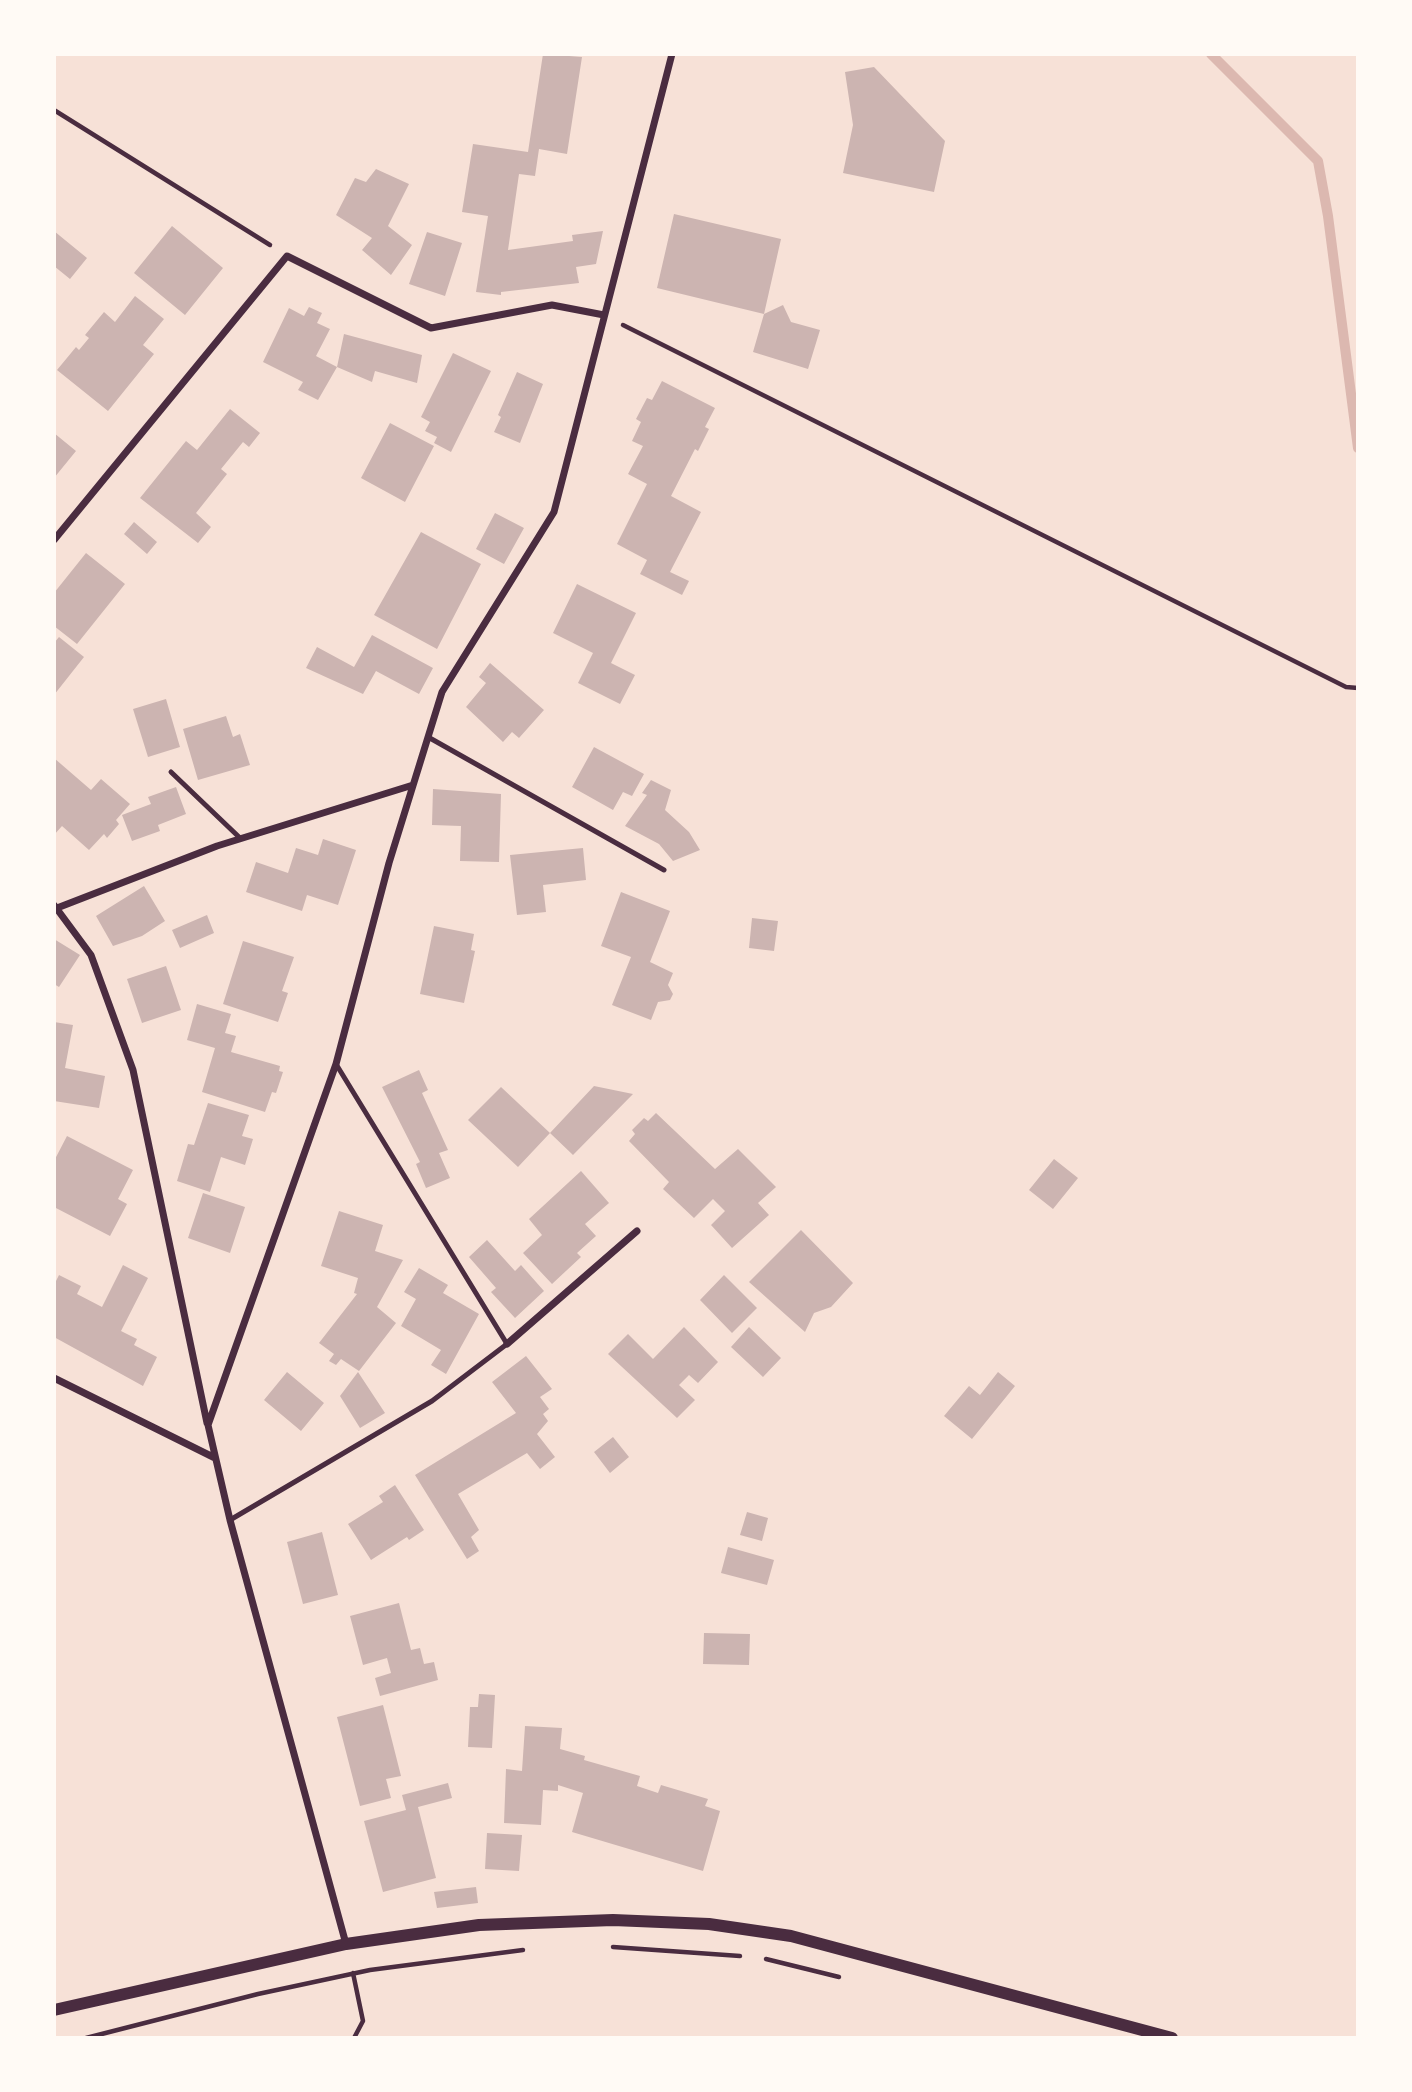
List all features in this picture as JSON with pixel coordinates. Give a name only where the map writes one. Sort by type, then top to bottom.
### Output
[{"type":"street","points":[[208,1425],[337,1064],[413,785],[442,692],[554,512],[672,54]]},
{"type":"street","points":[[54,540],[287,256],[431,328],[552,305],[604,315]]},
{"type":"street","points":[[346,1944],[214,1457],[132,1070],[91,955],[56,907],[240,838],[413,785]]},
{"type":"street","points":[[507,1344],[637,1231]]},
{"type":"street","points":[[54,1378],[214,1457]]},
{"type":"street","points":[[54,2010],[346,1944],[479,1925],[613,1920],[709,1924],[804,1939],[1172,2038]]},
{"type":"lane","points":[[428,737],[664,870]]},
{"type":"lane","points":[[171,772],[240,838]]},
{"type":"lane","points":[[230,1520],[432,1401],[507,1344],[337,1064]]},
{"type":"path","points":[[54,110],[287,256]]},
{"type":"path","points":[[604,315],[1346,687],[1358,688]]},
{"type":"path","points":[[346,1944],[363,2021],[354,2038]]},
{"type":"path","points":[[607,1947],[743,1956]]},
{"type":"path","points":[[86,2038],[353,1974],[530,1949]]},
{"type":"path","points":[[757,1957],[848,1979]]},
{"type":"building","points":[[543,54],[582,57],[567,154],[539,149],[535,176],[519,174],[508,250],[573,241],[572,235],[603,231],[596,264],[576,267],[579,283],[501,292],[501,295],[476,292],[488,216],[462,212],[473,144],[528,152]]},
{"type":"building","points":[[874,67],[945,141],[934,192],[843,173],[853,125],[845,72]]},
{"type":"building","points":[[376,169],[409,184],[388,226],[412,245],[391,275],[362,250],[372,238],[336,215],[355,178],[366,182]]},
{"type":"building","points":[[674,214],[781,239],[764,314],[657,288]]},
{"type":"building","points":[[172,226],[223,268],[185,315],[134,273]]},
{"type":"building","points":[[54,231],[87,258],[70,279],[54,266]]},
{"type":"building","points":[[427,232],[462,243],[445,296],[409,284]]},
{"type":"building","points":[[135,296],[164,319],[143,345],[154,354],[108,411],[57,370],[76,347],[79,350],[89,338],[85,335],[104,312],[115,322]]},
{"type":"building","points":[[783,305],[791,322],[820,330],[808,369],[753,352],[764,314]]},
{"type":"building","points":[[309,307],[322,313],[317,323],[330,329],[316,356],[337,367],[318,400],[298,390],[303,382],[263,362],[289,308],[304,316]]},
{"type":"building","points":[[344,334],[422,355],[417,383],[375,371],[372,382],[337,367]]},
{"type":"building","points":[[453,353],[491,371],[451,452],[434,443],[437,437],[425,431],[430,422],[421,417]]},
{"type":"building","points":[[517,372],[543,384],[520,443],[494,432],[501,417],[498,415]]},
{"type":"building","points":[[662,381],[715,408],[705,427],[709,429],[698,451],[695,449],[671,496],[701,512],[670,572],[689,581],[682,595],[640,574],[647,560],[617,544],[647,484],[628,474],[643,446],[632,441],[641,422],[636,419],[647,398],[652,400]]},
{"type":"building","points":[[230,409],[260,433],[249,447],[243,442],[221,469],[227,474],[196,513],[211,527],[198,543],[140,498],[186,441],[197,450]]},
{"type":"building","points":[[390,423],[434,446],[405,502],[361,478]]},
{"type":"building","points":[[54,433],[76,451],[54,478]]},
{"type":"building","points":[[495,513],[524,528],[504,564],[476,549]]},
{"type":"building","points":[[134,522],[157,542],[147,554],[124,534]]},
{"type":"building","points":[[421,532],[481,564],[437,649],[374,615]]},
{"type":"building","points":[[86,553],[125,584],[77,644],[54,626],[54,593]]},
{"type":"building","points":[[577,584],[636,613],[611,663],[635,675],[620,704],[578,683],[593,653],[553,633]]},
{"type":"building","points":[[372,635],[433,668],[419,694],[376,671],[363,694],[306,668],[317,647],[354,667]]},
{"type":"building","points":[[59,637],[84,657],[54,695],[54,643]]},
{"type":"building","points":[[490,663],[544,710],[519,738],[512,732],[503,742],[466,707],[486,683],[479,677]]},
{"type":"building","points":[[166,699],[180,747],[148,757],[133,709]]},
{"type":"building","points":[[226,716],[233,737],[240,734],[250,765],[198,780],[183,729]]},
{"type":"building","points":[[594,747],[644,774],[632,796],[623,792],[613,810],[572,787]]},
{"type":"building","points":[[54,758],[91,790],[101,779],[130,804],[116,820],[119,824],[107,838],[104,834],[89,850],[62,826],[54,835]]},
{"type":"building","points":[[651,780],[671,790],[665,810],[689,832],[700,850],[673,861],[659,844],[625,826],[647,795],[642,793]]},
{"type":"building","points":[[176,787],[186,814],[158,825],[160,831],[132,841],[122,815],[151,804],[148,797]]},
{"type":"building","points":[[433,789],[501,794],[499,862],[460,861],[461,826],[432,825]]},
{"type":"building","points":[[323,839],[356,850],[338,905],[307,895],[302,911],[246,892],[256,862],[288,873],[296,848],[318,855]]},
{"type":"building","points":[[583,848],[586,880],[543,885],[546,912],[517,915],[510,855]]},
{"type":"building","points":[[144,886],[165,921],[142,936],[113,946],[96,916]]},
{"type":"building","points":[[621,892],[670,911],[650,962],[673,973],[668,985],[673,994],[670,1000],[658,1002],[651,1020],[612,1005],[631,957],[601,946]]},
{"type":"building","points":[[207,915],[214,933],[180,948],[172,930]]},
{"type":"building","points":[[752,918],[778,921],[774,951],[749,948]]},
{"type":"building","points":[[434,926],[474,934],[471,950],[475,951],[464,1003],[420,994]]},
{"type":"building","points":[[54,939],[80,955],[59,987],[54,984]]},
{"type":"building","points":[[243,941],[294,957],[282,991],[288,993],[278,1022],[223,1004]]},
{"type":"building","points":[[166,966],[181,1010],[142,1023],[127,979]]},
{"type":"building","points":[[197,1004],[231,1014],[225,1033],[236,1036],[231,1052],[280,1066],[279,1071],[283,1072],[276,1093],[272,1092],[265,1112],[202,1092],[215,1048],[187,1040]]},
{"type":"building","points":[[54,1022],[73,1025],[65,1068],[105,1076],[99,1108],[54,1101]]},
{"type":"building","points":[[419,1070],[428,1090],[422,1093],[448,1150],[439,1153],[450,1178],[426,1188],[416,1164],[420,1162],[382,1087]]},
{"type":"building","points":[[594,1086],[633,1094],[573,1155],[550,1133]]},
{"type":"building","points":[[501,1087],[550,1133],[518,1167],[468,1120]]},
{"type":"building","points":[[208,1103],[249,1115],[242,1136],[253,1139],[245,1165],[221,1157],[210,1192],[177,1181],[188,1144],[194,1145]]},
{"type":"building","points":[[656,1113],[715,1169],[738,1149],[776,1187],[758,1203],[769,1215],[732,1248],[711,1225],[725,1211],[713,1199],[694,1218],[663,1189],[669,1182],[629,1141],[635,1134],[632,1130],[644,1118],[648,1121]]},
{"type":"building","points":[[67,1136],[133,1170],[118,1199],[127,1204],[110,1236],[54,1207],[54,1161]]},
{"type":"building","points":[[1054,1159],[1078,1178],[1053,1209],[1029,1190]]},
{"type":"building","points":[[581,1171],[609,1203],[585,1224],[596,1236],[577,1253],[581,1257],[552,1284],[523,1253],[542,1235],[529,1219]]},
{"type":"building","points":[[203,1193],[245,1207],[230,1253],[188,1238]]},
{"type":"building","points":[[339,1211],[383,1225],[375,1251],[403,1260],[377,1307],[396,1323],[359,1371],[341,1359],[336,1365],[329,1361],[334,1354],[319,1343],[357,1294],[354,1293],[358,1278],[321,1266]]},
{"type":"building","points":[[801,1230],[853,1283],[831,1307],[814,1313],[805,1332],[749,1282]]},
{"type":"building","points":[[487,1240],[515,1271],[521,1265],[544,1291],[515,1318],[491,1292],[496,1288],[469,1257]]},
{"type":"building","points":[[123,1265],[148,1278],[121,1331],[137,1339],[134,1345],[157,1357],[143,1386],[54,1337],[54,1285],[59,1275],[81,1286],[77,1294],[102,1307]]},
{"type":"building","points":[[419,1268],[448,1285],[443,1293],[479,1314],[446,1374],[431,1365],[441,1350],[401,1326],[416,1299],[404,1292]]},
{"type":"building","points":[[724,1275],[757,1308],[732,1333],[700,1300]]},
{"type":"building","points":[[684,1327],[718,1362],[698,1383],[689,1375],[679,1385],[695,1400],[677,1418],[608,1354],[628,1334],[653,1359]]},
{"type":"building","points":[[749,1327],[781,1358],[763,1377],[731,1347]]},
{"type":"building","points":[[526,1356],[552,1389],[540,1397],[549,1409],[543,1414],[548,1421],[537,1434],[555,1457],[540,1469],[527,1453],[458,1494],[479,1530],[471,1537],[479,1551],[467,1559],[415,1475],[516,1413],[492,1382]]},
{"type":"building","points":[[287,1372],[324,1403],[301,1431],[264,1400]]},
{"type":"building","points":[[358,1372],[385,1413],[360,1428],[340,1396]]},
{"type":"building","points":[[998,1372],[1015,1386],[972,1439],[944,1416],[969,1386],[980,1395]]},
{"type":"building","points":[[613,1437],[629,1457],[610,1473],[594,1452]]},
{"type":"building","points":[[395,1485],[424,1530],[409,1540],[407,1537],[371,1560],[348,1524],[383,1502],[379,1496]]},
{"type":"building","points":[[747,1512],[768,1518],[762,1541],[740,1535]]},
{"type":"building","points":[[322,1532],[338,1595],[303,1604],[287,1542]]},
{"type":"building","points":[[728,1547],[774,1560],[767,1585],[721,1573]]},
{"type":"building","points":[[399,1603],[411,1650],[420,1648],[424,1664],[434,1662],[438,1680],[380,1696],[375,1678],[391,1673],[387,1658],[363,1665],[350,1616]]},
{"type":"building","points":[[704,1633],[750,1634],[749,1665],[703,1664]]},
{"type":"building","points":[[479,1694],[495,1695],[492,1748],[468,1747],[470,1707],[478,1707]]},
{"type":"building","points":[[383,1705],[401,1776],[386,1779],[391,1798],[360,1806],[337,1717]]},
{"type":"building","points":[[525,1726],[562,1728],[560,1749],[585,1756],[584,1760],[640,1776],[637,1786],[658,1793],[661,1785],[708,1799],[705,1806],[720,1811],[703,1871],[572,1832],[583,1793],[558,1785],[558,1791],[543,1790],[541,1825],[504,1823],[506,1769],[522,1771]]},
{"type":"building","points":[[448,1783],[452,1798],[418,1807],[436,1878],[383,1892],[364,1821],[406,1810],[402,1795]]},
{"type":"building","points":[[487,1833],[522,1835],[519,1871],[485,1869]]},
{"type":"building","points":[[476,1887],[478,1903],[437,1908],[434,1892]]},
{"type":"waterway","points":[[1211,54],[1318,161],[1328,216],[1358,448]]}]
